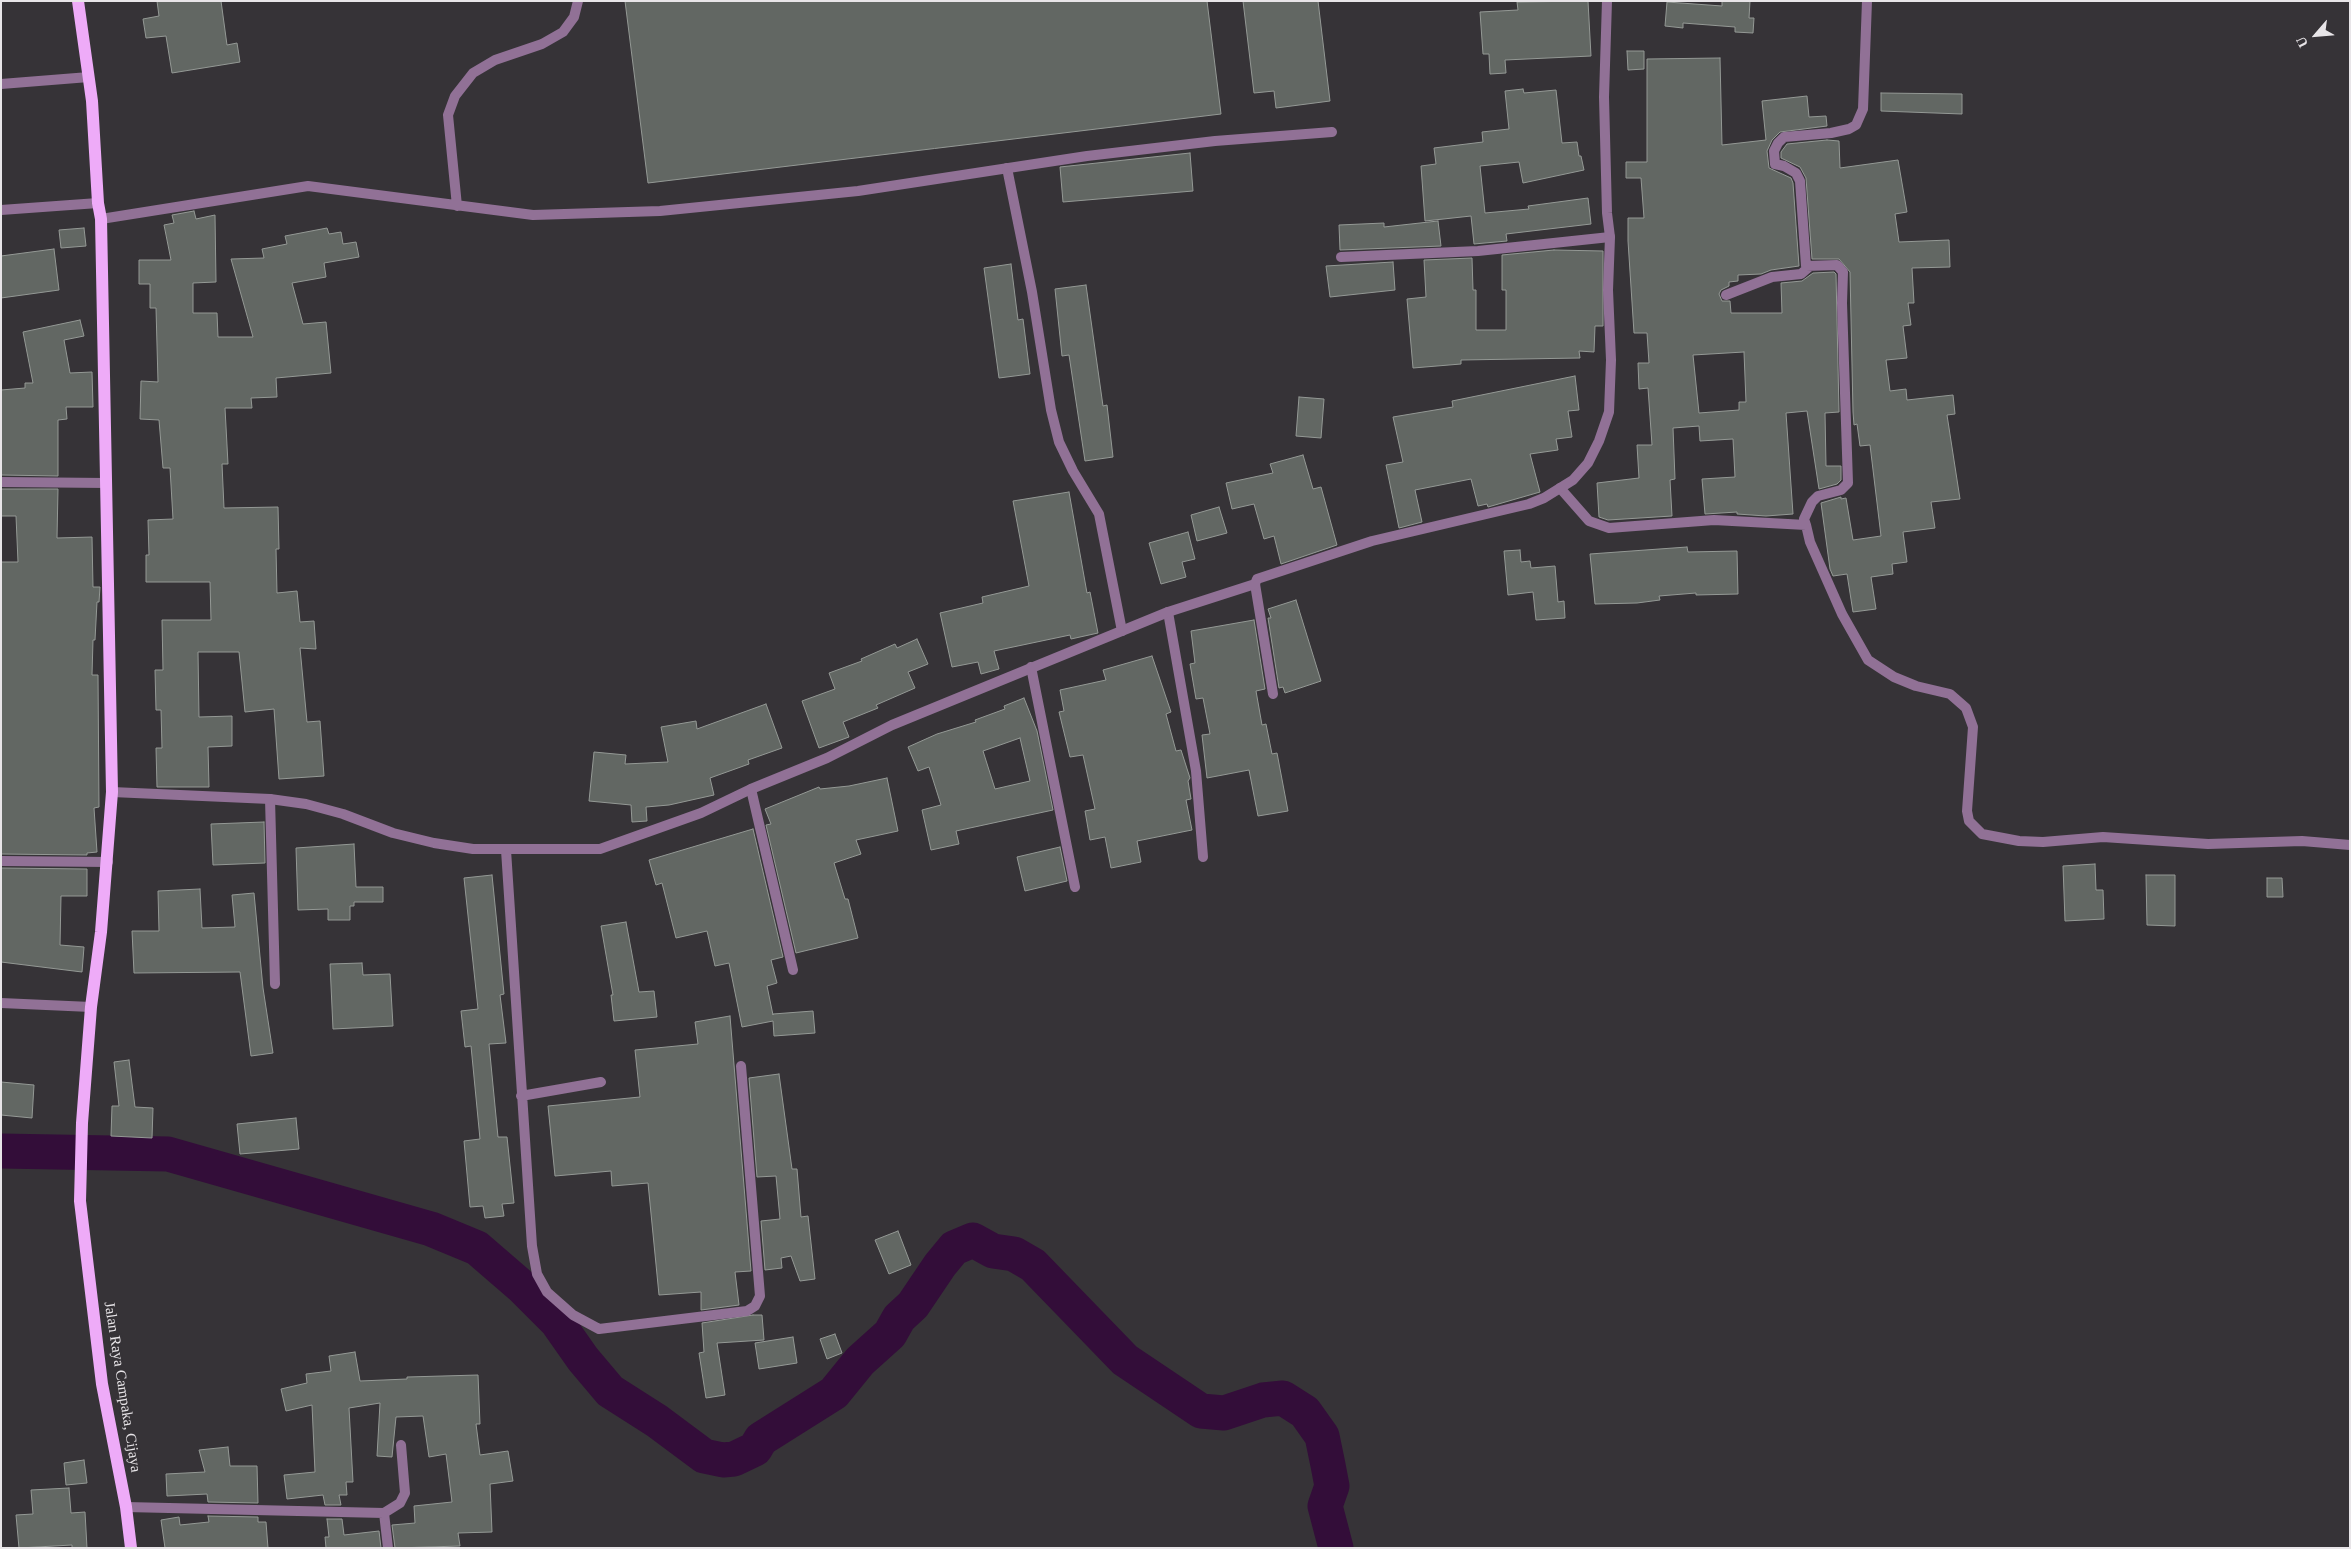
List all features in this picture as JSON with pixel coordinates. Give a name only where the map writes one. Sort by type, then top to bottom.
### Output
[{"type":"main road","name":"Jalan Raya Campaka, Cijaya","points":[[78,1],[89,77],[98,203],[101,219],[112,792],[102,932],[90,1007],[82,1123],[80,1201],[102,1384],[126,1507],[131,1548]]},
{"type":"street","points":[[457,206],[448,115],[455,96],[473,73],[488,65],[542,44],[563,32],[574,17],[578,1]]},
{"type":"street","points":[[1273,694],[1255,584],[1257,579],[1372,541],[1529,504],[1573,480],[1588,463],[1599,441],[1608,412],[1611,360],[1608,290],[1610,237],[1607,214],[1604,97],[1607,1]]},
{"type":"street","points":[[1809,267],[1806,266],[1805,258],[1798,176],[1784,166],[1775,164],[1774,151],[1784,137],[1831,133],[1856,126],[1863,110],[1867,1]]},
{"type":"street","points":[[1,84],[89,77]]},
{"type":"street","points":[[101,219],[308,186],[533,215],[660,211],[858,191],[1087,156],[1186,144],[1332,132]]},
{"type":"street","points":[[1007,168],[1057,434],[1073,471],[1100,514],[1122,631]]},
{"type":"street","points":[[1,210],[98,203]]},
{"type":"street","points":[[1341,257],[1478,251],[1610,237]]},
{"type":"street","points":[[1726,295],[1772,277],[1801,274],[1809,267],[1837,265],[1843,272],[1844,388],[1848,483],[1841,490],[1818,496],[1812,502],[1804,519],[1810,542],[1842,614],[1868,660],[1901,680],[1916,686],[1950,694],[1966,708],[1973,727],[1966,811],[1969,821],[1982,834],[2019,841],[2043,842],[2103,836],[2208,844],[2302,841],[2350,845]]},
{"type":"street","points":[[1,482],[107,483]]},
{"type":"street","points":[[1560,488],[1589,521],[1609,528],[1714,520],[1806,525]]},
{"type":"street","points":[[112,792],[270,799],[306,804],[343,814],[393,833],[434,843],[473,849],[600,849],[701,813],[751,789],[827,758],[892,725],[1031,667],[1168,612],[1255,584]]},
{"type":"street","points":[[1168,612],[1196,772],[1203,857]]},
{"type":"street","points":[[1031,667],[1075,888]]},
{"type":"street","points":[[751,789],[793,970]]},
{"type":"street","points":[[270,799],[275,984]]},
{"type":"street","points":[[506,850],[532,1246],[538,1274],[547,1292],[573,1315],[599,1329],[746,1312],[755,1306],[760,1296],[741,1066]]},
{"type":"street","points":[[1,861],[108,862]]},
{"type":"street","points":[[1,1003],[90,1007]]},
{"type":"street","points":[[521,1096],[601,1082]]},
{"type":"street","points":[[126,1507],[384,1513],[400,1503],[405,1493],[401,1445]]},
{"type":"street","points":[[384,1513],[388,1548]]},
{"type":"building","points":[[157,1],[221,1],[227,45],[237,43],[240,62],[172,73],[166,36],[146,38],[143,19],[159,16]]},
{"type":"building","points":[[625,1],[1207,1],[1221,114],[648,183]]},
{"type":"building","points":[[1243,1],[1318,1],[1330,101],[1276,108],[1274,91],[1254,93]]},
{"type":"building","points":[[1588,1],[1591,56],[1505,60],[1506,73],[1490,74],[1489,54],[1483,54],[1480,12],[1518,10],[1517,2]]},
{"type":"building","points":[[1722,1],[1750,1],[1749,18],[1754,18],[1753,33],[1735,32],[1735,27],[1683,23],[1683,28],[1665,26],[1667,2],[1722,6]]},
{"type":"building","points":[[1627,51],[1644,51],[1644,69],[1628,70]]},
{"type":"building","points":[[1720,58],[1722,145],[1766,140],[1762,101],[1807,96],[1809,117],[1826,116],[1827,126],[1780,132],[1772,140],[1767,151],[1769,168],[1791,178],[1793,183],[1799,266],[1771,270],[1761,274],[1738,275],[1738,281],[1729,282],[1729,286],[1721,290],[1719,294],[1722,301],[1730,301],[1731,313],[1782,313],[1781,283],[1802,281],[1813,273],[1834,272],[1836,274],[1839,412],[1825,413],[1826,466],[1841,466],[1841,480],[1837,484],[1819,489],[1807,411],[1786,413],[1793,514],[1766,516],[1737,514],[1737,512],[1705,514],[1702,479],[1735,477],[1733,439],[1700,441],[1699,426],[1673,428],[1675,479],[1670,480],[1672,516],[1608,520],[1599,517],[1597,483],[1639,478],[1637,445],[1652,445],[1648,388],[1639,389],[1638,363],[1649,363],[1647,333],[1634,333],[1628,241],[1628,218],[1644,218],[1641,178],[1626,178],[1626,162],[1647,162],[1647,59]],"holes":[[[1744,352],[1746,402],[1739,402],[1739,410],[1699,413],[1693,355]]]},
{"type":"building","points":[[1523,89],[1524,93],[1556,90],[1562,143],[1577,142],[1584,170],[1523,183],[1519,162],[1480,166],[1485,213],[1529,209],[1528,206],[1588,198],[1591,224],[1506,234],[1507,241],[1474,244],[1471,216],[1425,221],[1421,166],[1436,164],[1434,148],[1483,142],[1482,132],[1509,129],[1505,91]]},
{"type":"building","points":[[1881,93],[1962,94],[1962,114],[1881,111]]},
{"type":"building","points":[[1827,140],[1839,141],[1840,168],[1898,160],[1907,212],[1895,214],[1899,242],[1949,240],[1950,267],[1912,268],[1914,303],[1908,303],[1911,325],[1903,326],[1907,358],[1886,360],[1890,391],[1906,389],[1907,400],[1953,395],[1955,414],[1947,415],[1960,499],[1931,502],[1935,528],[1903,532],[1907,562],[1892,564],[1893,574],[1871,577],[1876,609],[1853,612],[1847,574],[1833,576],[1830,569],[1821,503],[1841,497],[1841,499],[1846,498],[1853,540],[1881,536],[1870,445],[1860,446],[1857,424],[1854,425],[1850,272],[1839,259],[1812,259],[1806,178],[1800,167],[1781,158],[1781,152],[1787,144]]},
{"type":"building","points":[[1190,153],[1193,191],[1063,202],[1060,167]]},
{"type":"building","points":[[194,211],[196,219],[215,215],[216,282],[193,283],[193,313],[217,313],[218,337],[253,337],[231,259],[264,258],[262,249],[287,244],[285,236],[327,228],[329,234],[341,232],[343,244],[356,242],[359,257],[324,263],[326,277],[292,283],[303,324],[326,322],[331,373],[276,378],[277,397],[251,398],[252,408],[225,408],[228,464],[222,464],[224,508],[278,507],[279,549],[276,549],[277,593],[297,591],[300,622],[314,621],[316,649],[300,648],[307,722],[320,721],[324,776],[279,779],[274,709],[245,712],[239,652],[198,652],[199,717],[232,716],[232,746],[208,747],[209,787],[157,787],[156,748],[162,748],[161,710],[156,710],[155,670],[163,670],[162,620],[211,620],[210,582],[146,582],[146,555],[149,555],[148,520],[173,519],[170,468],[163,468],[159,420],[140,419],[141,381],[158,382],[156,308],[150,308],[150,284],[139,284],[139,260],[171,260],[164,225],[174,223],[172,215]]},
{"type":"building","points":[[1438,221],[1441,246],[1340,250],[1339,225],[1384,223],[1384,227]]},
{"type":"building","points":[[84,228],[86,246],[61,248],[59,230]]},
{"type":"building","points":[[54,249],[59,290],[1,298],[1,256]]},
{"type":"building","points":[[1554,250],[1603,251],[1603,326],[1595,326],[1594,352],[1579,351],[1580,358],[1461,360],[1461,364],[1413,368],[1407,299],[1426,297],[1424,260],[1472,258],[1473,290],[1476,290],[1476,330],[1506,330],[1506,290],[1502,290],[1502,255]]},
{"type":"building","points":[[1393,262],[1395,290],[1330,297],[1326,266]]},
{"type":"building","points":[[1011,264],[1018,320],[1023,319],[1030,374],[999,378],[984,268]]},
{"type":"building","points":[[1086,285],[1103,406],[1107,405],[1113,457],[1085,461],[1069,355],[1062,356],[1055,289]]},
{"type":"building","points":[[80,320],[84,336],[64,340],[70,373],[92,372],[93,407],[66,407],[67,419],[58,420],[58,476],[1,475],[1,390],[25,388],[25,383],[33,383],[23,332]]},
{"type":"building","points":[[1575,376],[1579,410],[1568,411],[1572,437],[1556,439],[1558,450],[1530,454],[1540,492],[1488,507],[1487,504],[1478,506],[1471,479],[1415,490],[1422,522],[1399,528],[1386,465],[1403,462],[1393,417],[1453,407],[1452,401]]},
{"type":"building","points":[[1299,397],[1324,399],[1321,438],[1296,436]]},
{"type":"building","points":[[1303,455],[1313,489],[1321,487],[1337,545],[1281,564],[1274,536],[1264,539],[1254,504],[1232,509],[1226,483],[1273,473],[1270,464]]},
{"type":"building","points":[[1,489],[58,489],[57,538],[92,537],[93,587],[100,587],[99,602],[97,602],[95,640],[93,640],[92,675],[98,675],[99,807],[94,808],[97,852],[87,853],[87,855],[1,854],[1,562],[18,562],[16,516],[1,516]]},
{"type":"building","points":[[1069,492],[1087,593],[1090,592],[1098,633],[1071,639],[1070,635],[994,651],[999,669],[981,674],[978,662],[952,667],[940,613],[983,603],[982,597],[1029,586],[1013,501]]},
{"type":"building","points":[[1219,507],[1227,533],[1197,541],[1191,515]]},
{"type":"building","points":[[1188,532],[1195,559],[1182,562],[1186,577],[1161,584],[1149,543]]},
{"type":"building","points":[[1687,547],[1688,552],[1737,551],[1738,594],[1696,595],[1696,593],[1659,596],[1660,600],[1637,603],[1595,604],[1590,554]]},
{"type":"building","points":[[1520,550],[1521,562],[1530,561],[1531,568],[1555,566],[1558,602],[1564,601],[1565,618],[1536,620],[1533,592],[1508,595],[1504,551]]},
{"type":"building","points":[[1296,600],[1321,681],[1285,693],[1283,687],[1279,688],[1268,618],[1271,618],[1268,609]]},
{"type":"building","points":[[1254,620],[1265,689],[1256,691],[1262,725],[1266,724],[1272,754],[1277,753],[1288,811],[1258,816],[1249,770],[1207,778],[1202,735],[1210,734],[1203,698],[1196,699],[1190,664],[1195,663],[1191,631]]},
{"type":"building","points":[[917,639],[928,664],[908,672],[915,688],[876,705],[878,708],[843,722],[849,737],[819,748],[802,701],[835,689],[829,673],[862,661],[861,659],[895,644],[897,648]]},
{"type":"building","points":[[1152,656],[1171,712],[1166,714],[1176,751],[1181,750],[1190,778],[1188,781],[1191,799],[1186,800],[1192,830],[1137,841],[1141,862],[1111,868],[1105,837],[1090,840],[1085,811],[1095,809],[1083,755],[1070,757],[1059,712],[1064,711],[1060,690],[1106,680],[1103,670]]},
{"type":"building","points":[[1024,698],[1037,731],[1053,810],[956,831],[959,844],[931,850],[922,810],[941,805],[929,767],[918,771],[908,747],[937,734],[976,722],[975,720],[1005,709],[1004,706]],"holes":[[[1020,738],[1030,781],[995,789],[983,751]]]},
{"type":"building","points":[[766,704],[782,748],[748,760],[749,764],[710,778],[714,795],[669,805],[646,807],[647,821],[632,822],[631,805],[589,801],[594,752],[626,755],[625,764],[668,762],[661,727],[696,721],[697,729]]},
{"type":"building","points":[[887,778],[898,831],[856,840],[861,854],[834,863],[845,899],[848,899],[858,938],[796,953],[766,825],[771,824],[765,809],[819,787],[820,789],[849,786]]},
{"type":"building","points":[[264,822],[265,863],[213,865],[211,824]]},
{"type":"building","points":[[753,829],[783,957],[771,960],[777,983],[767,986],[773,1015],[813,1011],[815,1033],[774,1036],[773,1021],[742,1027],[729,963],[715,966],[707,931],[676,938],[662,883],[656,885],[649,860]]},
{"type":"building","points":[[354,844],[356,887],[383,887],[383,902],[354,902],[354,906],[350,906],[350,920],[328,920],[328,909],[298,910],[296,848]]},
{"type":"building","points":[[1060,847],[1067,881],[1025,891],[1017,857]]},
{"type":"building","points":[[2095,864],[2096,890],[2103,890],[2104,919],[2065,921],[2063,866]]},
{"type":"building","points":[[1,868],[87,869],[87,896],[61,896],[60,945],[84,947],[82,972],[1,962]]},
{"type":"building","points":[[492,875],[504,994],[500,995],[506,1043],[489,1044],[498,1137],[507,1137],[514,1203],[502,1204],[504,1216],[485,1218],[483,1206],[470,1207],[464,1141],[480,1139],[471,1046],[465,1047],[461,1011],[478,1009],[464,878]]},
{"type":"building","points":[[2146,875],[2175,875],[2175,926],[2147,925]]},
{"type":"building","points":[[2267,878],[2282,878],[2283,897],[2267,897]]},
{"type":"building","points":[[200,889],[202,928],[235,927],[232,895],[254,893],[263,988],[273,1053],[251,1056],[240,972],[134,973],[132,931],[159,931],[158,891]]},
{"type":"building","points":[[626,922],[639,992],[654,991],[657,1017],[614,1021],[611,995],[613,995],[601,926]]},
{"type":"building","points":[[362,963],[363,975],[390,974],[393,1026],[333,1029],[330,964]]},
{"type":"building","points":[[730,1016],[751,1271],[735,1272],[739,1305],[701,1310],[701,1292],[659,1295],[648,1183],[612,1186],[611,1171],[555,1176],[548,1106],[640,1097],[635,1050],[698,1044],[695,1022]]},
{"type":"building","points":[[129,1060],[135,1107],[153,1108],[152,1138],[111,1136],[112,1106],[119,1106],[114,1062]]},
{"type":"building","points":[[779,1074],[792,1169],[797,1169],[801,1217],[808,1216],[815,1279],[800,1281],[791,1256],[781,1258],[782,1268],[765,1270],[761,1221],[780,1219],[776,1176],[757,1177],[749,1078]]},
{"type":"building","points":[[1,1082],[34,1085],[32,1118],[1,1115]]},
{"type":"building","points":[[296,1118],[299,1149],[240,1154],[237,1124]]},
{"type":"building","points":[[898,1231],[911,1265],[889,1274],[875,1240]]},
{"type":"building","points":[[762,1315],[764,1340],[717,1343],[725,1395],[706,1398],[699,1353],[704,1352],[702,1323]]},
{"type":"building","points":[[835,1334],[842,1353],[827,1359],[820,1339]]},
{"type":"building","points":[[793,1337],[797,1363],[759,1369],[755,1343]]},
{"type":"building","points":[[355,1352],[360,1381],[407,1379],[407,1377],[478,1375],[480,1424],[476,1424],[480,1455],[508,1451],[513,1481],[490,1484],[492,1532],[458,1533],[460,1546],[395,1548],[392,1525],[415,1523],[414,1506],[452,1502],[446,1454],[429,1457],[423,1416],[396,1417],[392,1457],[377,1456],[380,1403],[349,1408],[353,1482],[346,1482],[347,1495],[339,1495],[341,1505],[325,1505],[323,1495],[287,1499],[284,1475],[315,1472],[312,1405],[286,1411],[281,1389],[307,1383],[306,1374],[331,1371],[329,1356]]},
{"type":"building","points":[[228,1447],[230,1466],[257,1466],[258,1503],[208,1502],[207,1494],[167,1496],[166,1474],[205,1472],[199,1450]]},
{"type":"building","points":[[84,1460],[87,1483],[66,1485],[64,1463]]},
{"type":"building","points":[[69,1488],[71,1513],[85,1512],[87,1548],[72,1548],[72,1545],[19,1548],[16,1515],[33,1514],[31,1490]]},
{"type":"building","points":[[208,1516],[258,1517],[258,1522],[266,1522],[268,1548],[165,1548],[161,1520],[179,1517],[180,1525],[209,1522]]},
{"type":"building","points":[[327,1519],[342,1519],[344,1535],[379,1531],[381,1548],[326,1548],[325,1537],[329,1537]]},
{"type":"waterway","points":[[1,1151],[168,1154],[431,1229],[477,1248],[521,1286],[557,1322],[583,1359],[610,1391],[657,1421],[704,1456],[723,1460],[734,1459],[755,1449],[761,1439],[834,1393],[860,1361],[890,1334],[899,1318],[913,1305],[954,1248],[973,1240],[993,1251],[1014,1254],[1033,1265],[1125,1360],[1201,1411],[1224,1413],[1263,1400],[1283,1398],[1305,1412],[1322,1436],[1332,1486],[1325,1506],[1336,1548]]}]
